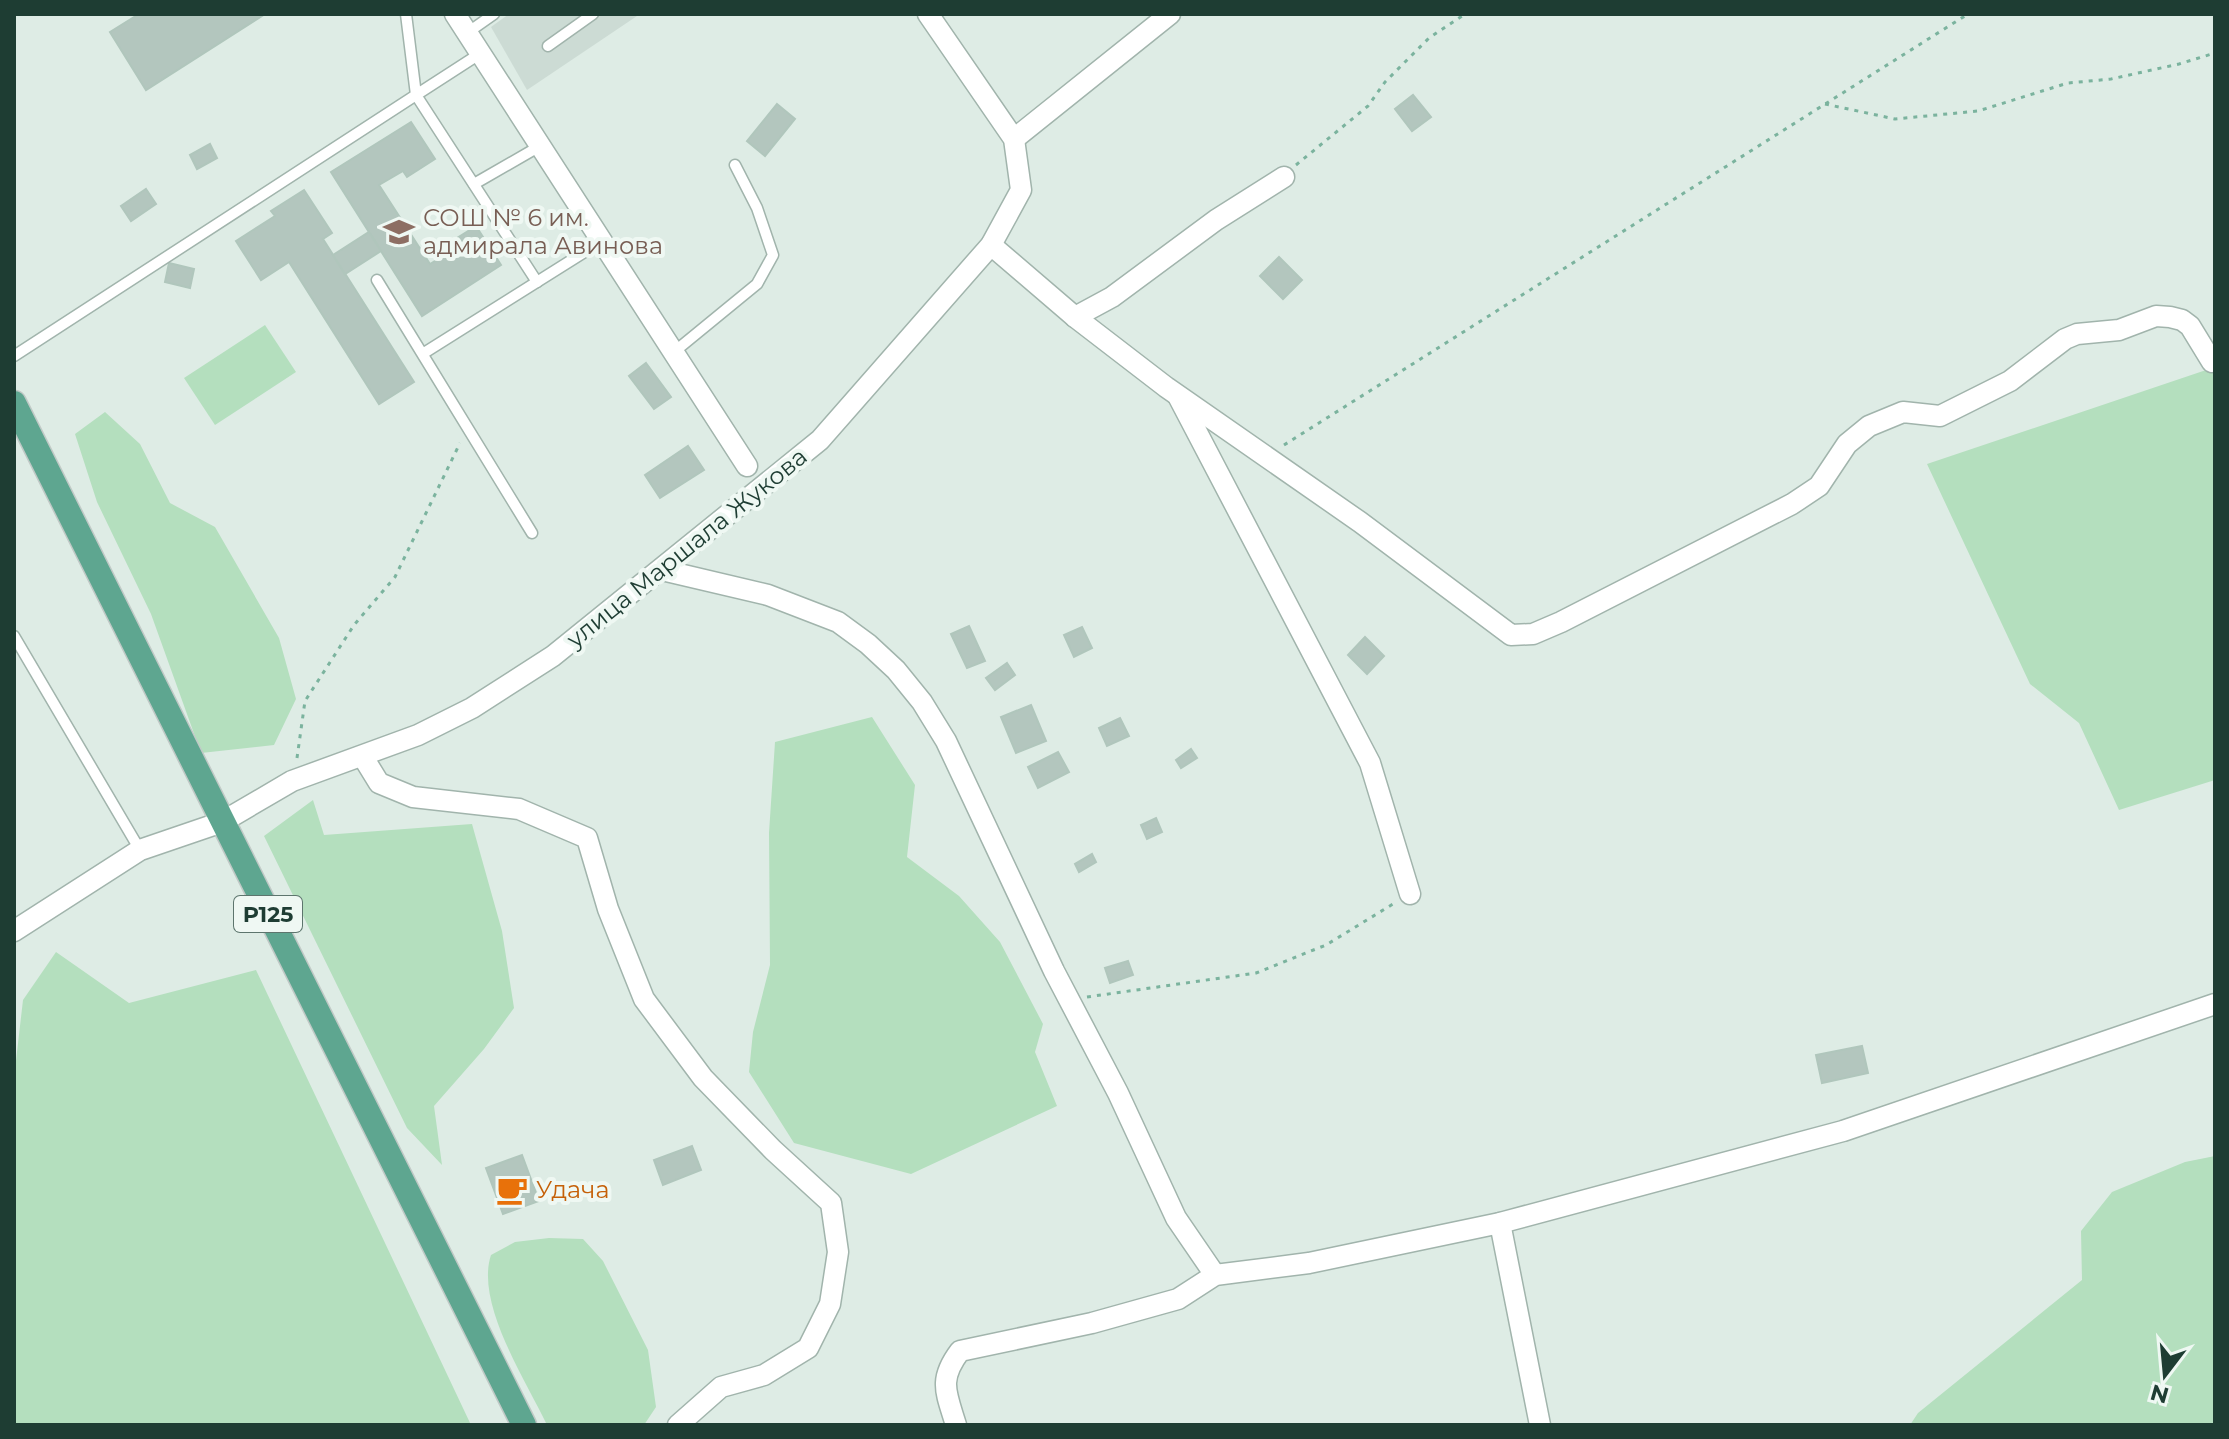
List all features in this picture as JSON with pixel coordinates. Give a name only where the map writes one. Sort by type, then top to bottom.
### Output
[{"type":"main road","name":"Р125","points":[[14,403],[524,1425]]},
{"type":"street","points":[[455,14],[747,466]]},
{"type":"street","points":[[928,14],[1014,139],[1170,14]]},
{"type":"street","name":"улица Маршала Жукова","points":[[14,931],[140,850],[222,822],[292,781],[418,735],[472,708],[553,656],[662,570],[820,440],[991,245],[1021,190],[1014,139]]},
{"type":"street","points":[[1075,317],[1112,297],[1216,220],[1284,177]]},
{"type":"street","points":[[991,245],[1075,317],[1177,394],[1360,522],[1511,635],[1533,634],[1561,622],[1792,504],[1819,486],[1847,444],[1880,419],[1903,412],[1940,416],[2010,381],[2065,339],[2077,334],[2119,330],[2156,316],[2170,317],[2190,326],[2212,362]]},
{"type":"street","points":[[1177,394],[1370,763],[1410,894]]},
{"type":"street","points":[[662,570],[768,595],[838,622],[896,670],[922,702],[946,741],[1176,1218],[1215,1275]]},
{"type":"street","points":[[363,757],[379,783],[413,797],[519,809],[587,838],[608,909],[644,999],[703,1078],[773,1150],[831,1203],[838,1252],[830,1304],[808,1348],[764,1375],[721,1387],[678,1425]]},
{"type":"street","points":[[956,1425],[947,1396],[946,1370],[960,1351],[1092,1323],[1178,1299],[1215,1275],[1309,1263],[1500,1223],[1843,1131],[2215,1004]]},
{"type":"street","points":[[1500,1223],[1540,1425]]},
{"type":"lane","points":[[406,14],[416,95],[537,282]]},
{"type":"lane","points":[[467,33],[493,14]]},
{"type":"lane","points":[[548,46],[593,14]]},
{"type":"lane","points":[[14,356],[481,53]]},
{"type":"lane","points":[[474,184],[540,146]]},
{"type":"lane","points":[[674,352],[757,284],[773,255],[757,208],[735,165]]},
{"type":"lane","points":[[424,353],[602,241]]},
{"type":"lane","points":[[377,280],[532,533]]},
{"type":"lane","points":[[14,636],[140,850]]},
{"type":"path","points":[[1284,177],[1323,140],[1368,106],[1385,82],[1429,38],[1465,14]]},
{"type":"path","points":[[1267,456],[1968,14]]},
{"type":"path","points":[[1825,104],[1895,119],[1978,111],[2068,83],[2111,79],[2215,53]]},
{"type":"path","points":[[292,781],[305,701],[354,625],[395,577],[468,426]]},
{"type":"path","points":[[1069,999],[1256,973],[1326,945],[1410,894]]},
{"type":"shaded area","points":[[509,14],[640,14],[527,90],[491,27]]},
{"type":"green space","points":[[265,325],[296,372],[215,425],[184,378]]},
{"type":"green space","points":[[2215,367],[2215,780],[2119,810],[2079,723],[2030,684],[1927,464]]},
{"type":"green space","points":[[105,412],[140,444],[170,503],[215,527],[279,638],[296,699],[274,745],[201,753],[151,614],[97,502],[75,434]]},
{"type":"green space","points":[[872,717],[915,785],[907,857],[959,896],[1000,942],[1043,1024],[1035,1052],[1057,1106],[911,1174],[794,1143],[749,1072],[753,1032],[770,965],[769,833],[775,742]]},
{"type":"green space","points":[[313,800],[324,835],[472,824],[502,931],[514,1008],[484,1049],[434,1106],[442,1165],[407,1128],[264,836]]},
{"type":"green space","points":[[56,952],[129,1003],[256,970],[471,1425],[14,1425],[14,1078],[23,1000]]},
{"type":"green space","points":[[2215,1156],[2215,1425],[1910,1425],[1918,1413],[2082,1280],[2081,1231],[2112,1192],[2185,1162]]},
{"type":"green space","points":[[549,1238],[583,1239],[603,1261],[648,1350],[656,1407],[644,1425],[547,1425],[516,1365],[490,1296],[488,1274],[491,1255],[515,1242]]},
{"type":"building","points":[[139,14],[265,14],[146,90],[110,32]]},
{"type":"building","points":[[1413,95],[1431,117],[1412,131],[1395,109]]},
{"type":"building","points":[[777,104],[795,119],[765,156],[747,141]]},
{"type":"building","points":[[411,122],[435,159],[407,177],[403,171],[379,185],[430,264],[453,250],[449,243],[476,226],[501,265],[422,316],[331,172]]},
{"type":"building","points":[[210,144],[217,158],[197,169],[190,155]]},
{"type":"building","points":[[146,189],[156,204],[131,221],[121,206]]},
{"type":"building","points":[[304,190],[332,233],[323,239],[414,382],[379,404],[289,262],[261,280],[236,241],[275,216],[271,211]]},
{"type":"building","points":[[369,232],[381,251],[345,274],[333,255]]},
{"type":"building","points":[[1279,257],[1302,280],[1283,299],[1260,276]]},
{"type":"building","points":[[169,263],[194,269],[190,288],[165,282]]},
{"type":"building","points":[[646,363],[671,397],[654,409],[629,376]]},
{"type":"building","points":[[688,446],[704,470],[660,498],[645,475]]},
{"type":"building","points":[[969,626],[985,661],[967,668],[951,634]]},
{"type":"building","points":[[1082,627],[1092,648],[1074,657],[1064,635]]},
{"type":"building","points":[[1365,637],[1384,656],[1367,674],[1348,655]]},
{"type":"building","points":[[1007,663],[1015,675],[995,690],[986,678]]},
{"type":"building","points":[[1031,705],[1046,741],[1016,753],[1001,717]]},
{"type":"building","points":[[1120,718],[1129,736],[1107,746],[1099,728]]},
{"type":"building","points":[[1191,749],[1197,758],[1181,768],[1176,760]]},
{"type":"building","points":[[1058,752],[1069,772],[1038,788],[1028,767]]},
{"type":"building","points":[[1156,818],[1162,832],[1147,839],[1141,825]]},
{"type":"building","points":[[1092,854],[1096,862],[1079,872],[1075,864]]},
{"type":"building","points":[[1128,961],[1133,975],[1110,983],[1105,968]]},
{"type":"building","points":[[1862,1046],[1868,1073],[1822,1083],[1816,1055]]},
{"type":"building","points":[[692,1146],[701,1170],[663,1185],[654,1160]]},
{"type":"building","points":[[522,1155],[539,1201],[503,1214],[486,1168]]},
{"type":"place","name":"СОШ № 6 им. адмирала Авинова","points":[[399,232]]},
{"type":"place","name":"Удача","points":[[512,1190]]}]
